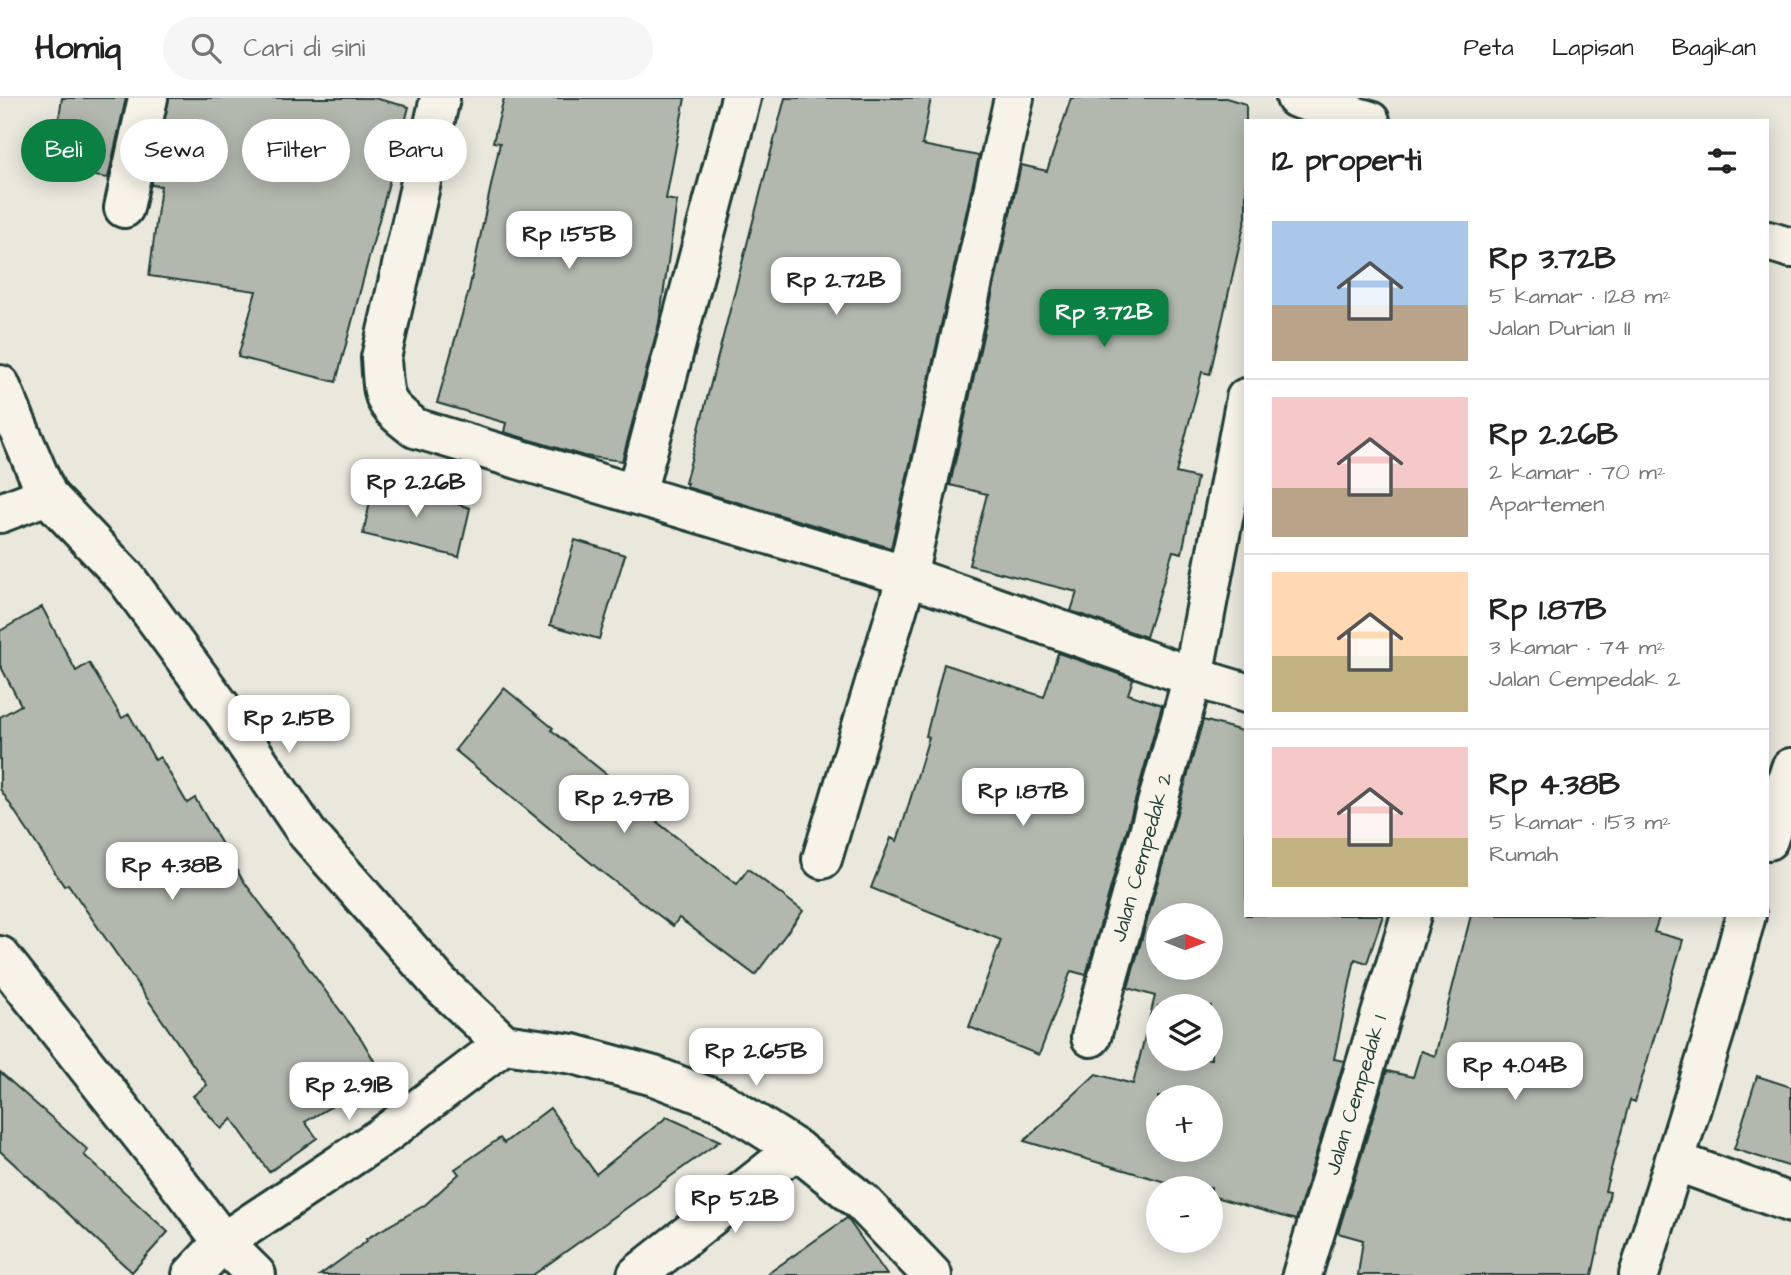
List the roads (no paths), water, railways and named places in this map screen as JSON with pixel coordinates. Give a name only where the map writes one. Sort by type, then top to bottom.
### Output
[{"type":"street","points":[[124,208],[148,98]]},
{"type":"street","points":[[440,98],[381,358],[383,393],[392,410],[415,428],[907,576],[1244,692]]},
{"type":"street","points":[[636,494],[741,98]]},
{"type":"street","points":[[822,859],[907,576],[1014,98]]},
{"type":"street","points":[[1299,106],[1361,119]]},
{"type":"street","points":[[1769,241],[1791,248]]},
{"type":"street","points":[[0,385],[47,495],[126,578],[228,717],[307,833],[439,984],[504,1044],[573,1054],[654,1076],[722,1102],[796,1149],[863,1203],[932,1275]]},
{"type":"street","name":"Jalan Cempedak 2","points":[[1091,1037],[1193,677],[1244,409]]},
{"type":"street","points":[[0,513],[47,495]]},
{"type":"street","points":[[1769,837],[1791,768]]},
{"type":"street","points":[[1769,851],[1791,858]]},
{"type":"street","name":"Jalan Cempedak 1","points":[[1302,1275],[1409,917]]},
{"type":"street","points":[[1639,1275],[1717,1024],[1745,917]]},
{"type":"street","points":[[0,957],[223,1242],[256,1275]]},
{"type":"street","points":[[191,1275],[223,1242],[384,1135],[504,1044]]},
{"type":"street","points":[[637,1275],[796,1149]]},
{"type":"street","points":[[1675,1161],[1791,1203]]}]
